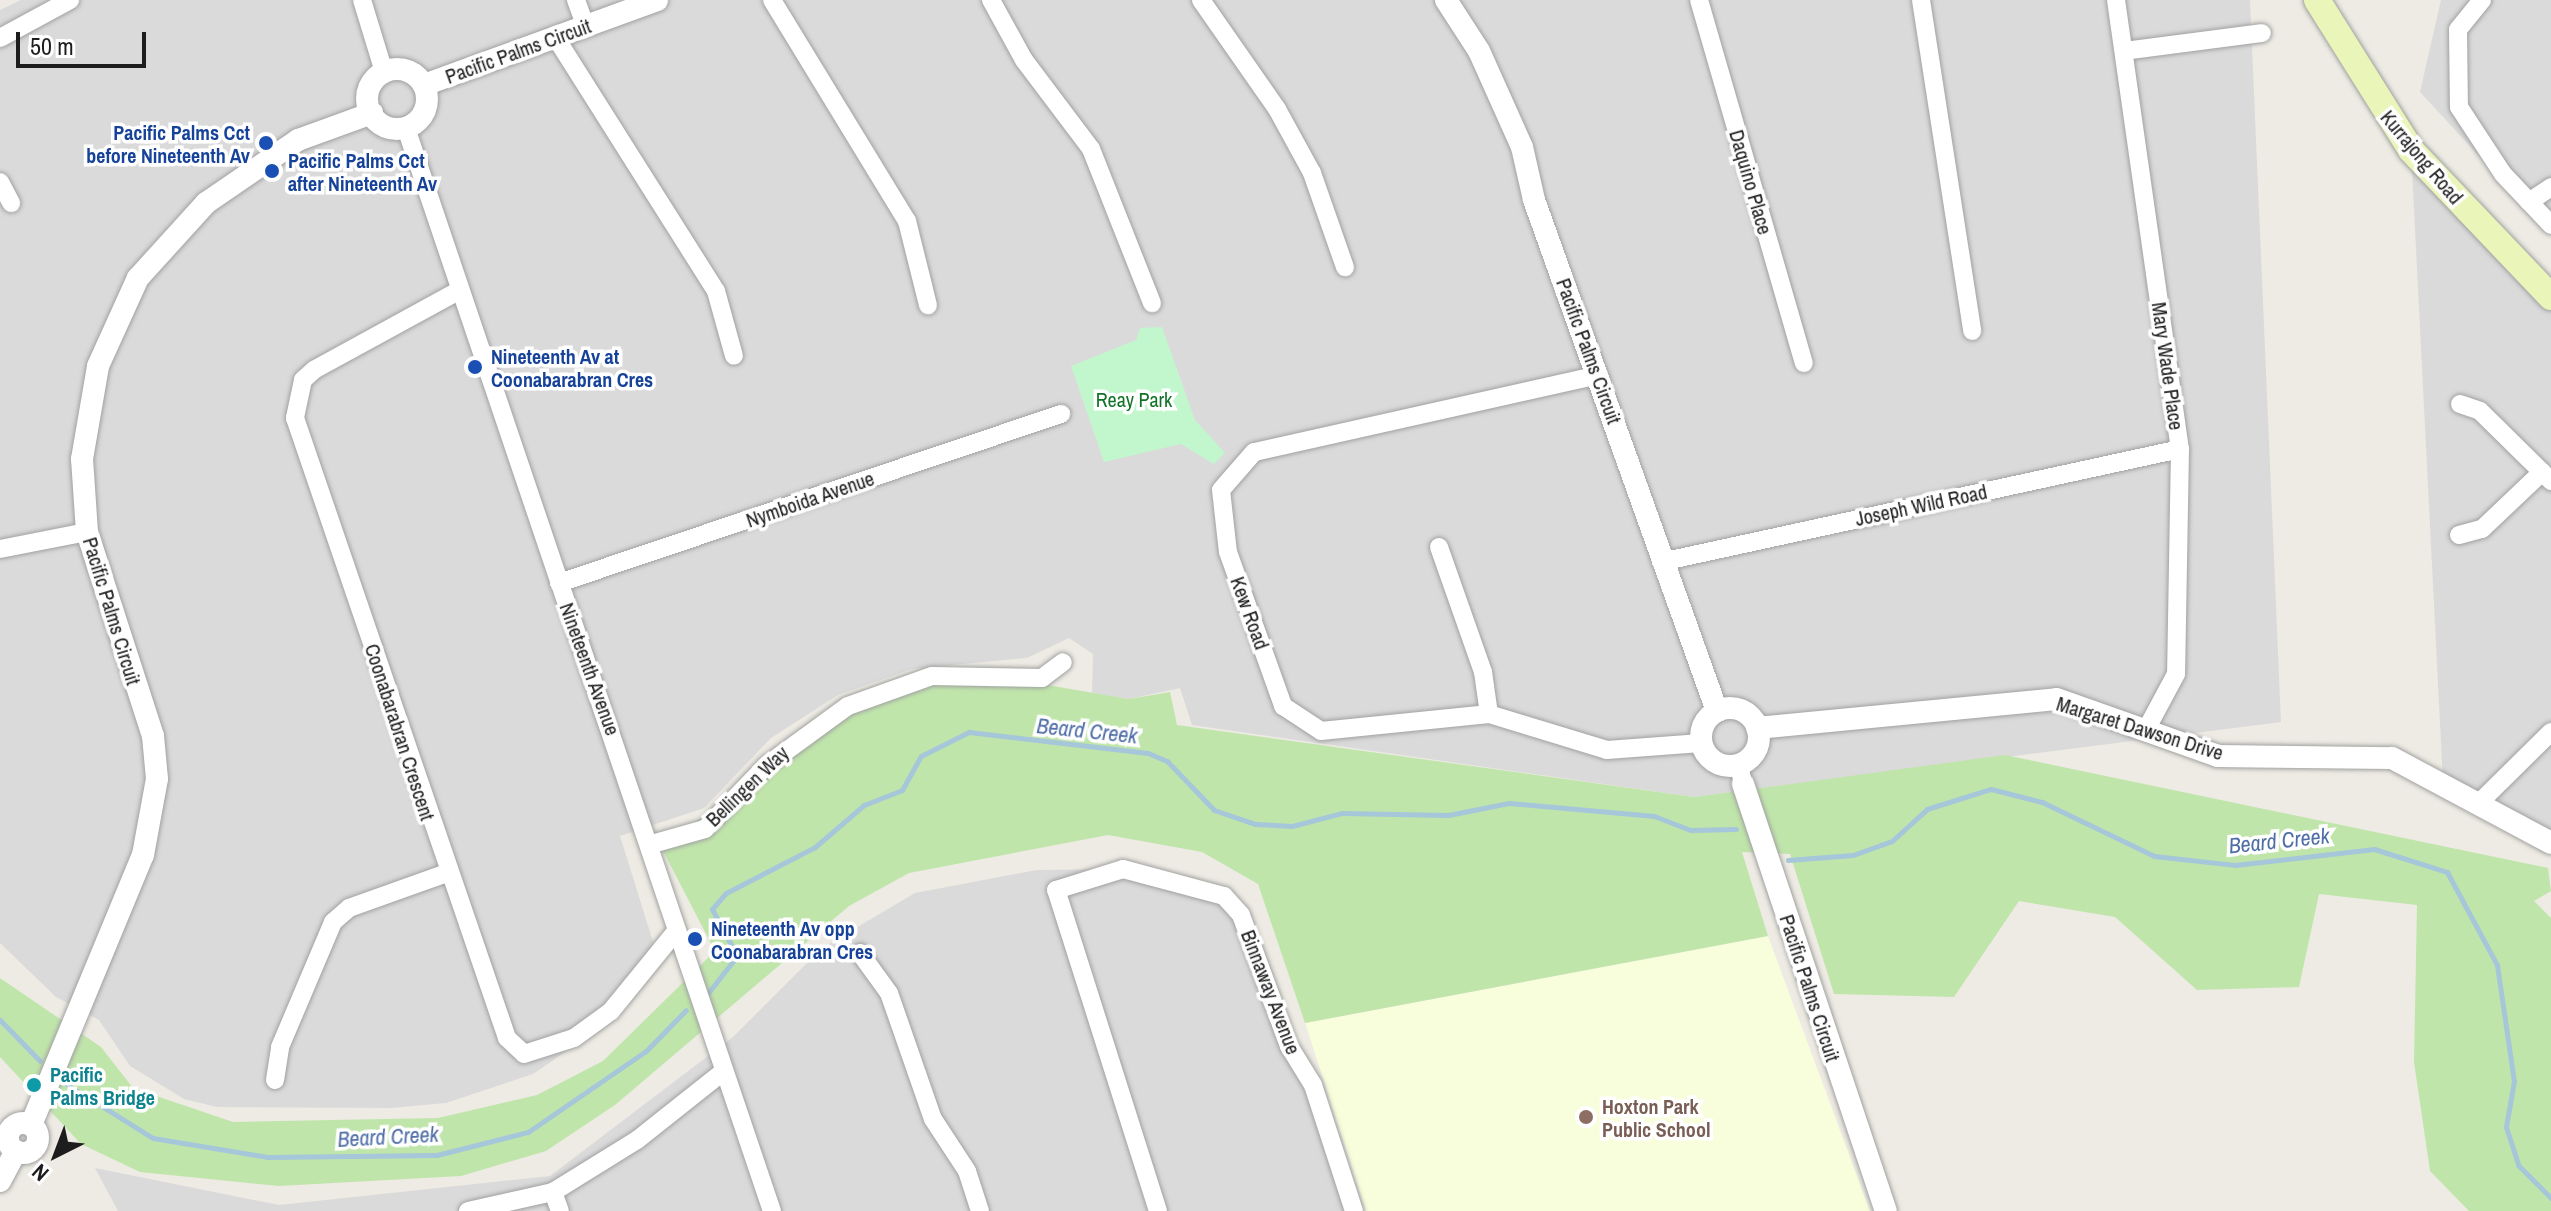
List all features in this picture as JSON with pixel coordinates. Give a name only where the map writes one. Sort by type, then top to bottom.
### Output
[{"type":"main road","name":"Kurrajong Road","points":[[2317,0],[2411,150],[2551,297]]},
{"type":"street","points":[[0,38],[70,0]]},
{"type":"street","points":[[362,0],[384,72]]},
{"type":"street","points":[[576,0],[586,27]]},
{"type":"street","name":"Pacific Palms Circuit","points":[[424,85],[657,0]]},
{"type":"street","points":[[772,0],[907,221],[928,305]]},
{"type":"street","points":[[991,0],[1024,60],[1091,149],[1152,303]]},
{"type":"street","points":[[1201,0],[1312,173],[1345,267]]},
{"type":"street","name":"Pacific Palms Circuit","points":[[1446,0],[1479,51],[1522,147],[1534,200],[1599,375],[1661,562],[1717,711]]},
{"type":"street","name":"Daquino Place","points":[[1699,0],[1804,363]]},
{"type":"street","points":[[1921,0],[1972,331]]},
{"type":"street","name":"Mary Wade Place","points":[[2116,0],[2180,449],[2176,674],[2147,728]]},
{"type":"street","points":[[2480,1],[2458,30],[2459,107],[2529,202],[2551,225]]},
{"type":"street","points":[[2124,51],[2262,33]]},
{"type":"street","points":[[556,38],[716,291],[734,356]]},
{"type":"street","points":[[404,70],[424,85],[425,111],[406,128],[387,127],[372,113],[370,88],[384,72],[404,70]]},
{"type":"street","name":"Pacific Palms Circuit","points":[[0,1181],[16,1151],[9,1131],[31,1125],[143,855],[157,779],[153,736],[87,532],[86,415],[98,366],[138,278],[231,183],[298,140],[372,113]]},
{"type":"street","name":"Nineteenth Avenue","points":[[406,128],[559,583],[652,844],[677,930],[772,1211]]},
{"type":"street","points":[[0,182],[11,203]]},
{"type":"street","points":[[2529,202],[2551,187]]},
{"type":"street","name":"Coonabarabran Crescent","points":[[460,290],[314,370],[295,400],[447,873],[507,1038],[524,1054],[549,1051],[611,1011],[677,930]]},
{"type":"street","name":"Kew Road","points":[[1599,375],[1254,452],[1221,490],[1228,552],[1283,706],[1303,724],[1345,731],[1417,716],[1489,714],[1607,750],[1701,743]]},
{"type":"street","points":[[2459,535],[2482,529],[2546,477],[2480,411],[2460,404]]},
{"type":"street","name":"Nymboida Avenue","points":[[559,583],[1061,414]]},
{"type":"street","name":"Joseph Wild Road","points":[[1661,562],[2180,449]]},
{"type":"street","points":[[0,549],[87,532]]},
{"type":"street","points":[[1439,547],[1483,672],[1489,714]]},
{"type":"street","name":"Bellingen Way","points":[[652,844],[705,829],[767,765],[848,706],[932,676],[1042,678],[1063,662]]},
{"type":"street","name":"Margaret Dawson Drive","points":[[1757,728],[2057,699],[2147,728],[2218,756],[2392,758],[2480,802],[2551,843]]},
{"type":"street","points":[[1717,711],[1745,713],[1757,728],[1753,754],[1741,774],[1716,762],[1701,743],[1704,724],[1717,711]]},
{"type":"street","points":[[2480,802],[2551,732]]},
{"type":"street","name":"Pacific Palms Circuit","points":[[1741,774],[1886,1211]]},
{"type":"street","name":"Binnaway Avenue","points":[[1158,1211],[1056,890],[1123,869],[1224,896],[1241,915],[1289,1046],[1313,1085],[1354,1211]]},
{"type":"street","points":[[275,1080],[280,1047],[333,922],[349,908],[447,873]]},
{"type":"street","points":[[860,953],[889,993],[933,1119],[967,1171],[980,1211]]},
{"type":"street","points":[[468,1211],[553,1192],[637,1140],[724,1071]]},
{"type":"street","points":[[553,1192],[560,1211]]},
{"type":"shaded area","points":[[21,0],[2250,0],[2281,722],[1694,797],[1192,725],[1180,688],[1129,699],[1092,693],[1093,654],[1069,638],[1027,658],[912,669],[838,695],[771,738],[704,808],[620,836],[660,964],[609,1022],[533,1074],[446,1103],[391,1108],[217,1107],[184,1099],[130,1066],[99,1020],[56,997],[0,943],[0,10]]},
{"type":"shaded area","points":[[2441,0],[2551,0],[2551,234],[2420,92]]},
{"type":"shaded area","points":[[2411,150],[2551,297],[2551,843],[2443,782]]},
{"type":"shaded area","points":[[1123,869],[1224,896],[1241,915],[1354,1211],[118,1211],[95,1168],[279,1205],[550,1176],[733,1037],[822,948],[915,893],[1037,870]]},
{"type":"shaded area","name":"Hoxton Park Public School","points":[[1768,936],[1870,1211],[1366,1211],[1305,1023]]},
{"type":"green space","name":"Reay Park","points":[[1162,327],[1195,420],[1225,453],[1214,464],[1181,444],[1104,462],[1071,366],[1136,340],[1140,328]]},
{"type":"green space","points":[[1018,680],[1129,699],[1170,692],[1177,725],[1694,797],[2005,755],[2548,868],[2551,891],[2534,901],[2551,918],[2551,1211],[2469,1211],[2430,1171],[2414,1062],[2417,905],[2319,894],[2299,987],[2197,990],[2115,917],[2019,901],[1954,997],[1834,994],[1790,854],[1742,852],[1768,936],[1305,1023],[1258,884],[1202,852],[1108,835],[909,873],[849,906],[615,1105],[546,1151],[461,1176],[279,1186],[140,1172],[81,1144],[0,1057],[0,978],[101,1047],[133,1088],[233,1122],[438,1118],[537,1095],[603,1061],[715,951],[663,851],[689,824],[715,812],[785,742],[914,681]]},
{"type":"waterway","name":"Beard Creek","points":[[708,993],[737,956],[712,909],[726,893],[815,847],[864,805],[902,790],[921,756],[969,732],[1148,753],[1167,761],[1214,810],[1255,824],[1292,826],[1342,813],[1448,815],[1509,803],[1654,816],[1690,830],[1736,829]]},
{"type":"waterway","name":"Beard Creek","points":[[1788,860],[1853,855],[1892,841],[1927,809],[1991,789],[2042,802],[2154,856],[2235,865],[2374,849],[2447,872],[2497,965],[2514,1081],[2506,1127],[2518,1165],[2551,1198]]},
{"type":"waterway","name":"Beard Creek","points":[[63,1082],[153,1138],[268,1157],[437,1155],[528,1132],[646,1051],[686,1010]]},
{"type":"waterway","name":"Beard Creek","points":[[0,1020],[40,1061]]},
{"type":"place","name":"Pacific Palms Cct before Nineteenth Av","points":[[266,143]]},
{"type":"place","name":"Pacific Palms Cct after Nineteenth Av","points":[[272,171]]},
{"type":"place","name":"Nineteenth Av at Coonabarabran Cres","points":[[475,367]]},
{"type":"place","name":"Nineteenth Av opp Coonabarabran Cres","points":[[695,939]]},
{"type":"place","name":"Pacific Palms Bridge","points":[[34,1085]]},
{"type":"place","name":"Hoxton Park Public School","points":[[1586,1117]]}]
